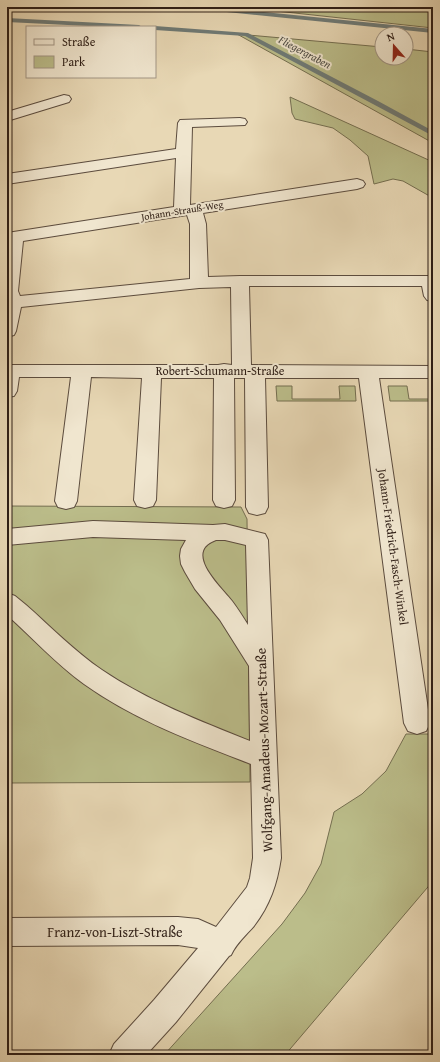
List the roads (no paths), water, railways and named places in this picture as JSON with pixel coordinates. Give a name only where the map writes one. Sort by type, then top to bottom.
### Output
[{"type":"street","points":[[7,117],[64,99]]},
{"type":"street","points":[[199,283],[198,224],[188,210],[184,152],[185,123],[240,122]]},
{"type":"street","points":[[7,179],[184,152]]},
{"type":"street","name":"Johann-Strauß-Weg","points":[[11,237],[357,184]]},
{"type":"street","points":[[7,331],[13,302],[9,291],[11,237]]},
{"type":"street","points":[[13,302],[199,283],[240,281],[432,286]]},
{"type":"street","points":[[224,500],[240,371],[240,281]]},
{"type":"street","points":[[7,390],[9,370]]},
{"type":"street","name":"Robert-Schumann-Straße","points":[[9,370],[433,372]]},
{"type":"street","points":[[66,501],[82,370]]},
{"type":"street","points":[[145,500],[152,370]]},
{"type":"street","points":[[240,371],[257,507]]},
{"type":"street","name":"Johann-Friedrich-Fasch-Winkel","points":[[368,372],[418,723]]},
{"type":"street","points":[[7,537],[93,529],[213,533]]},
{"type":"street","name":"Wolfgang-Amadeus-Mozart-Straße","points":[[125,1055],[165,1011],[221,945],[258,895],[264,878],[267,858],[267,828],[263,757],[257,540],[223,532],[213,533]]},
{"type":"street","points":[[213,533],[196,541],[192,547],[191,558],[195,571],[228,614],[261,664]]},
{"type":"street","points":[[7,602],[71,659],[93,677],[116,692],[143,707],[204,734],[263,757]]},
{"type":"street","name":"Franz-von-Liszt-Straße","points":[[7,932],[178,931],[198,934],[221,945]]},
{"type":"waterway","points":[[197,7],[433,31]]},
{"type":"waterway","name":"Fliegergraben","points":[[7,20],[120,26]]},
{"type":"waterway","name":"Fliegergraben","points":[[156,28],[246,34],[376,102],[433,134]]}]
